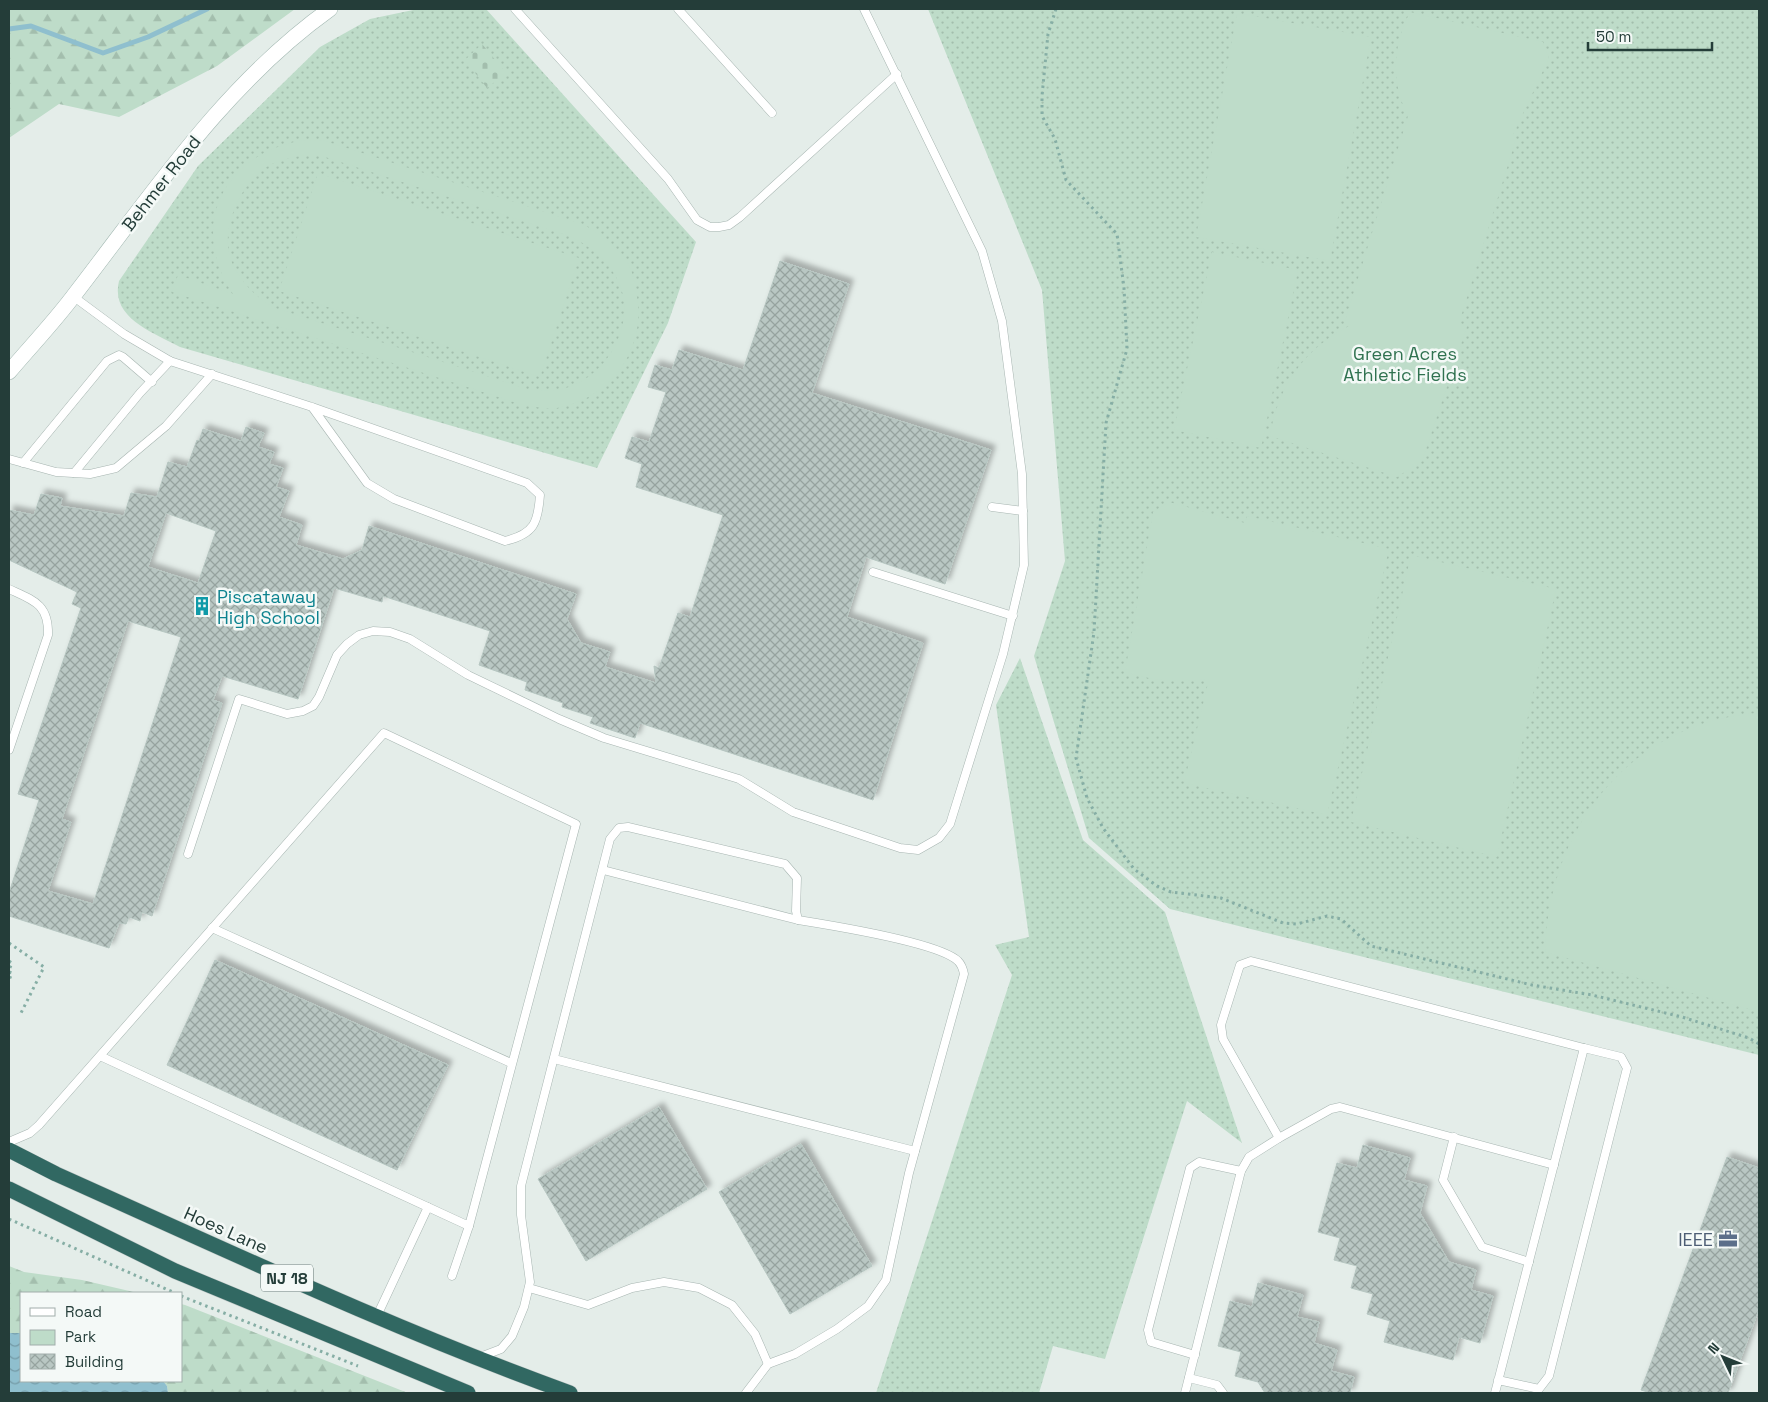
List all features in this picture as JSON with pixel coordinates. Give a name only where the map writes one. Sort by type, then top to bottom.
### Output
[{"type":"highway","name":"Hoes Lane","points":[[9,1150],[56,1174],[376,1318],[570,1393]]},
{"type":"highway","name":"NJ 18","points":[[9,1189],[175,1271],[468,1393]]},
{"type":"street","name":"Behmer Road","points":[[9,372],[74,297],[185,149],[270,59],[308,25],[330,9]]},
{"type":"lane","points":[[515,9],[668,179],[697,220],[710,227],[729,225],[740,217],[897,74]]},
{"type":"lane","points":[[678,9],[772,113]]},
{"type":"lane","points":[[188,854],[239,700],[287,714],[303,711],[313,706],[319,697],[336,655],[359,635],[373,631],[390,632],[410,639],[468,675],[559,719],[604,738],[739,779],[793,812],[900,848],[918,850],[939,838],[950,824],[1004,654],[1024,565],[1022,474],[1002,320],[982,250],[864,9]]},
{"type":"lane","points":[[74,297],[124,334],[170,361],[312,407],[527,483],[540,495],[539,512],[532,529],[521,538],[505,541],[394,499],[367,483],[312,407]]},
{"type":"lane","points":[[22,463],[107,361],[118,355],[123,357],[152,382]]},
{"type":"lane","points":[[74,473],[170,361]]},
{"type":"lane","points":[[9,459],[56,472],[90,474],[116,468],[166,426],[212,374]]},
{"type":"lane","points":[[992,506],[1023,511]]},
{"type":"lane","points":[[873,572],[1012,616]]},
{"type":"lane","points":[[9,589],[39,605],[46,612],[48,635],[9,750]]},
{"type":"lane","points":[[9,1142],[30,1133],[39,1125],[384,733],[576,824],[469,1226],[452,1276]]},
{"type":"lane","points":[[476,1358],[501,1348],[512,1336],[524,1307],[529,1288],[530,1282],[521,1215],[521,1186],[610,839],[619,828],[628,827],[785,864],[797,878],[796,910],[798,920]]},
{"type":"lane","points":[[603,870],[798,920],[864,931],[936,950],[957,959],[962,965],[964,974],[915,1151],[886,1280],[868,1306],[837,1329],[795,1354],[768,1364],[746,1393]]},
{"type":"lane","points":[[212,928],[511,1063]]},
{"type":"lane","points":[[1279,1138],[1223,1039],[1221,1025],[1240,965],[1251,961],[1621,1057],[1627,1068],[1548,1376],[1539,1389],[1498,1380]]},
{"type":"lane","points":[[1495,1393],[1584,1048]]},
{"type":"lane","points":[[100,1056],[469,1226]]},
{"type":"lane","points":[[554,1059],[915,1151]]},
{"type":"lane","points":[[1185,1393],[1241,1171],[1249,1157],[1279,1138],[1327,1111],[1340,1107],[1554,1165]]},
{"type":"lane","points":[[1454,1137],[1443,1180],[1482,1247],[1529,1262]]},
{"type":"lane","points":[[1195,1355],[1152,1342],[1148,1330],[1190,1168],[1199,1162],[1241,1171]]},
{"type":"lane","points":[[376,1318],[428,1207]]},
{"type":"lane","points":[[529,1288],[588,1305],[632,1288],[664,1282],[699,1288],[732,1305],[755,1334],[768,1364]]},
{"type":"lane","points":[[1189,1378],[1217,1384],[1223,1393]]},
{"type":"path","points":[[1056,9],[1048,34],[1042,116],[1055,140],[1066,180],[1117,234],[1124,288],[1127,349],[1106,423],[1094,632],[1076,758],[1087,798],[1103,828],[1134,869],[1157,886],[1171,892],[1222,898],[1283,923],[1297,924],[1327,916],[1341,920],[1371,946],[1532,985],[1592,995],[1682,1017],[1749,1038],[1759,1044]]},
{"type":"path","points":[[9,944],[44,967],[20,1015]]},
{"type":"path","points":[[9,961],[12,963],[9,971],[12,973],[9,980]]},
{"type":"path","points":[[9,1219],[173,1292]]},
{"type":"path","points":[[182,1296],[363,1368]]},
{"type":"green space","points":[[9,9],[295,9],[217,66],[119,117],[59,104],[9,138]]},
{"type":"green space","points":[[418,9],[486,9],[696,242],[668,323],[597,468],[180,347],[136,322],[121,305],[118,294],[119,281],[198,166],[320,47],[370,19]]},
{"type":"green space","name":"Green Acres Athletic Fields","points":[[928,9],[1759,9],[1759,1055],[1170,909],[1089,838],[1034,656],[1065,561],[1042,290]]},
{"type":"green space","points":[[1410,12],[1543,42],[1549,58],[1512,137],[1516,139],[1459,323],[1467,326],[1422,461],[1397,477],[1270,436],[1279,401],[1296,371],[1319,346],[1349,326],[1344,324],[1408,116],[1398,90],[1396,64],[1400,38]]},
{"type":"green space","points":[[1237,13],[1371,37],[1330,261],[1196,237]]},
{"type":"green space","points":[[482,44],[506,73],[487,88],[465,60]]},
{"type":"green space","points":[[300,140],[325,141],[585,225],[622,255],[632,273],[637,297],[638,317],[636,335],[630,353],[620,369],[608,383],[576,403],[557,408],[523,405],[172,292],[178,275],[233,294],[222,275],[213,235],[215,216],[221,198],[231,181],[245,166],[268,151]],"holes":[[[303,155],[322,156],[572,237],[587,246],[613,272],[621,288],[624,304],[624,319],[620,334],[604,362],[580,382],[566,388],[552,390],[527,389],[275,308],[262,300],[241,279],[233,265],[229,253],[228,240],[229,226],[233,213],[246,188],[263,169],[278,162]]]},
{"type":"green space","points":[[318,173],[579,258],[540,377],[279,291]]},
{"type":"green space","points":[[1212,252],[1298,270],[1261,448],[1174,430]]},
{"type":"green space","points":[[1169,502],[1245,523],[1247,516],[1389,549],[1327,815],[1184,783],[1209,679],[1167,680],[1125,672],[1153,512]]},
{"type":"green space","points":[[1411,555],[1556,589],[1497,857],[1351,822]]},
{"type":"green space","points":[[1020,658],[1083,840],[1165,912],[1242,1143],[1187,1101],[1105,1359],[1053,1346],[1039,1393],[876,1393],[1012,975],[995,945],[1029,937],[996,705]]},
{"type":"green space","points":[[1759,713],[1759,1012],[1545,952],[1550,906],[1562,864],[1580,824],[1605,789],[1635,760],[1672,737],[1713,721]]},
{"type":"green space","points":[[9,1266],[24,1272],[82,1280],[134,1292],[20,1292],[20,1333],[9,1333]]},
{"type":"green space","points":[[182,1304],[408,1393],[168,1393],[167,1386],[164,1382],[182,1382]]},
{"type":"water","points":[[9,1333],[20,1333],[20,1382],[164,1382],[167,1386],[168,1393],[9,1393]]},
{"type":"building","name":"Piscataway High School","points":[[780,261],[849,284],[812,393],[991,450],[945,584],[866,557],[847,617],[923,643],[873,800],[640,723],[635,738],[590,723],[593,717],[562,707],[563,703],[525,690],[527,682],[479,665],[490,631],[383,596],[382,602],[334,588],[298,699],[222,676],[213,700],[222,703],[152,916],[142,912],[140,921],[129,917],[126,924],[119,923],[109,948],[9,916],[9,893],[39,800],[18,794],[81,608],[72,604],[77,592],[9,560],[9,510],[34,515],[41,494],[62,498],[60,506],[124,516],[131,493],[157,497],[168,462],[187,467],[203,429],[241,441],[246,427],[264,433],[258,447],[274,452],[269,464],[283,468],[276,487],[289,491],[279,517],[302,525],[296,545],[343,559],[362,550],[369,526],[576,594],[567,619],[581,643],[610,652],[605,667],[656,683],[654,666],[659,668],[678,613],[690,617],[723,515],[636,487],[642,464],[625,458],[632,437],[649,442],[666,392],[648,387],[655,365],[672,370],[679,350],[743,370]],"holes":[[[166,513],[216,531],[198,583],[148,567]],[[128,621],[181,637],[93,904],[48,891],[71,822],[62,819]]]},
{"type":"building","points":[[215,960],[448,1065],[397,1170],[167,1065]]},
{"type":"building","points":[[659,1107],[707,1189],[586,1261],[538,1179]]},
{"type":"building","points":[[801,1144],[872,1266],[790,1314],[719,1192]]},
{"type":"building","points":[[1363,1145],[1410,1158],[1404,1180],[1427,1186],[1420,1213],[1449,1262],[1476,1270],[1471,1290],[1493,1296],[1480,1343],[1459,1337],[1453,1360],[1384,1342],[1390,1321],[1367,1314],[1373,1294],[1351,1288],[1357,1266],[1334,1260],[1340,1238],[1318,1232],[1337,1163],[1357,1168]]},
{"type":"building","name":"IEEE","points":[[1727,1157],[1759,1168],[1759,1309],[1728,1393],[1651,1393],[1641,1390]]},
{"type":"building","points":[[1258,1283],[1303,1295],[1297,1317],[1319,1322],[1314,1343],[1337,1350],[1331,1371],[1354,1377],[1350,1393],[1265,1393],[1258,1382],[1235,1376],[1241,1352],[1218,1346],[1230,1301],[1252,1307]]},
{"type":"waterway","points":[[9,29],[31,26],[103,53],[148,37],[207,9]]},
{"type":"place","name":"Piscataway High School","points":[[202,606]]},
{"type":"place","name":"IEEE","points":[[1728,1239]]}]
